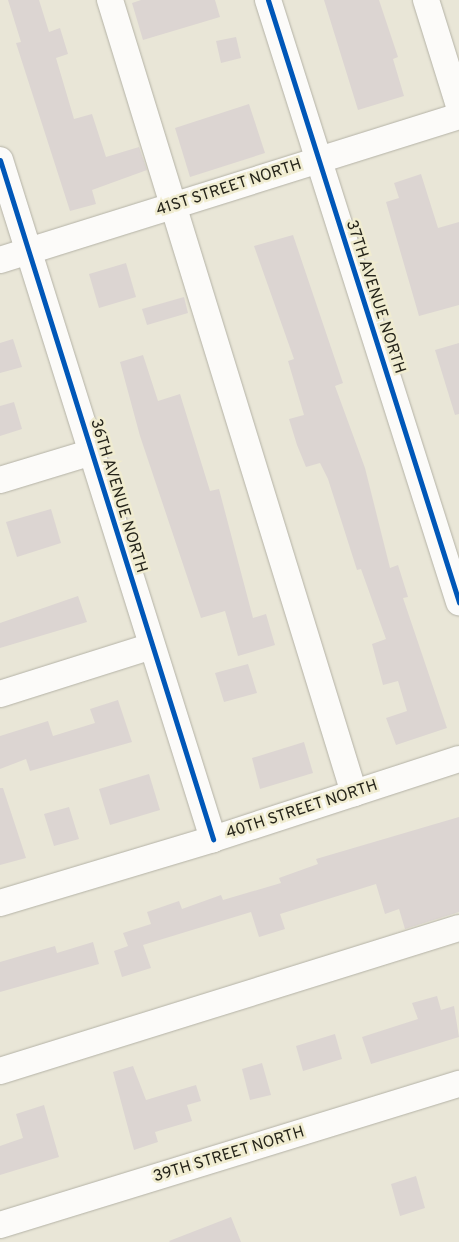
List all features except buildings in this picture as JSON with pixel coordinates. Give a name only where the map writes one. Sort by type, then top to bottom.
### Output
[{"type":"street","points":[[110,0],[354,793]]},
{"type":"street","name":"37TH AVENUE NORTH","points":[[268,0],[459,602]]},
{"type":"street","points":[[426,0],[459,106]]},
{"type":"street","name":"41ST STREET NORTH","points":[[0,260],[459,116]]},
{"type":"street","name":"36TH AVENUE NORTH","points":[[0,160],[213,839]]},
{"type":"street","points":[[0,480],[92,452]]},
{"type":"street","points":[[0,694],[152,646]]},
{"type":"street","name":"40TH STREET NORTH","points":[[0,903],[213,839],[459,758]]},
{"type":"street","points":[[0,1071],[459,928]]},
{"type":"street","name":"39TH STREET NORTH","points":[[0,1225],[459,1084]]},
{"type":"cycle path","points":[[268,0],[459,602]]},
{"type":"cycle path","points":[[0,160],[213,839]]}]
